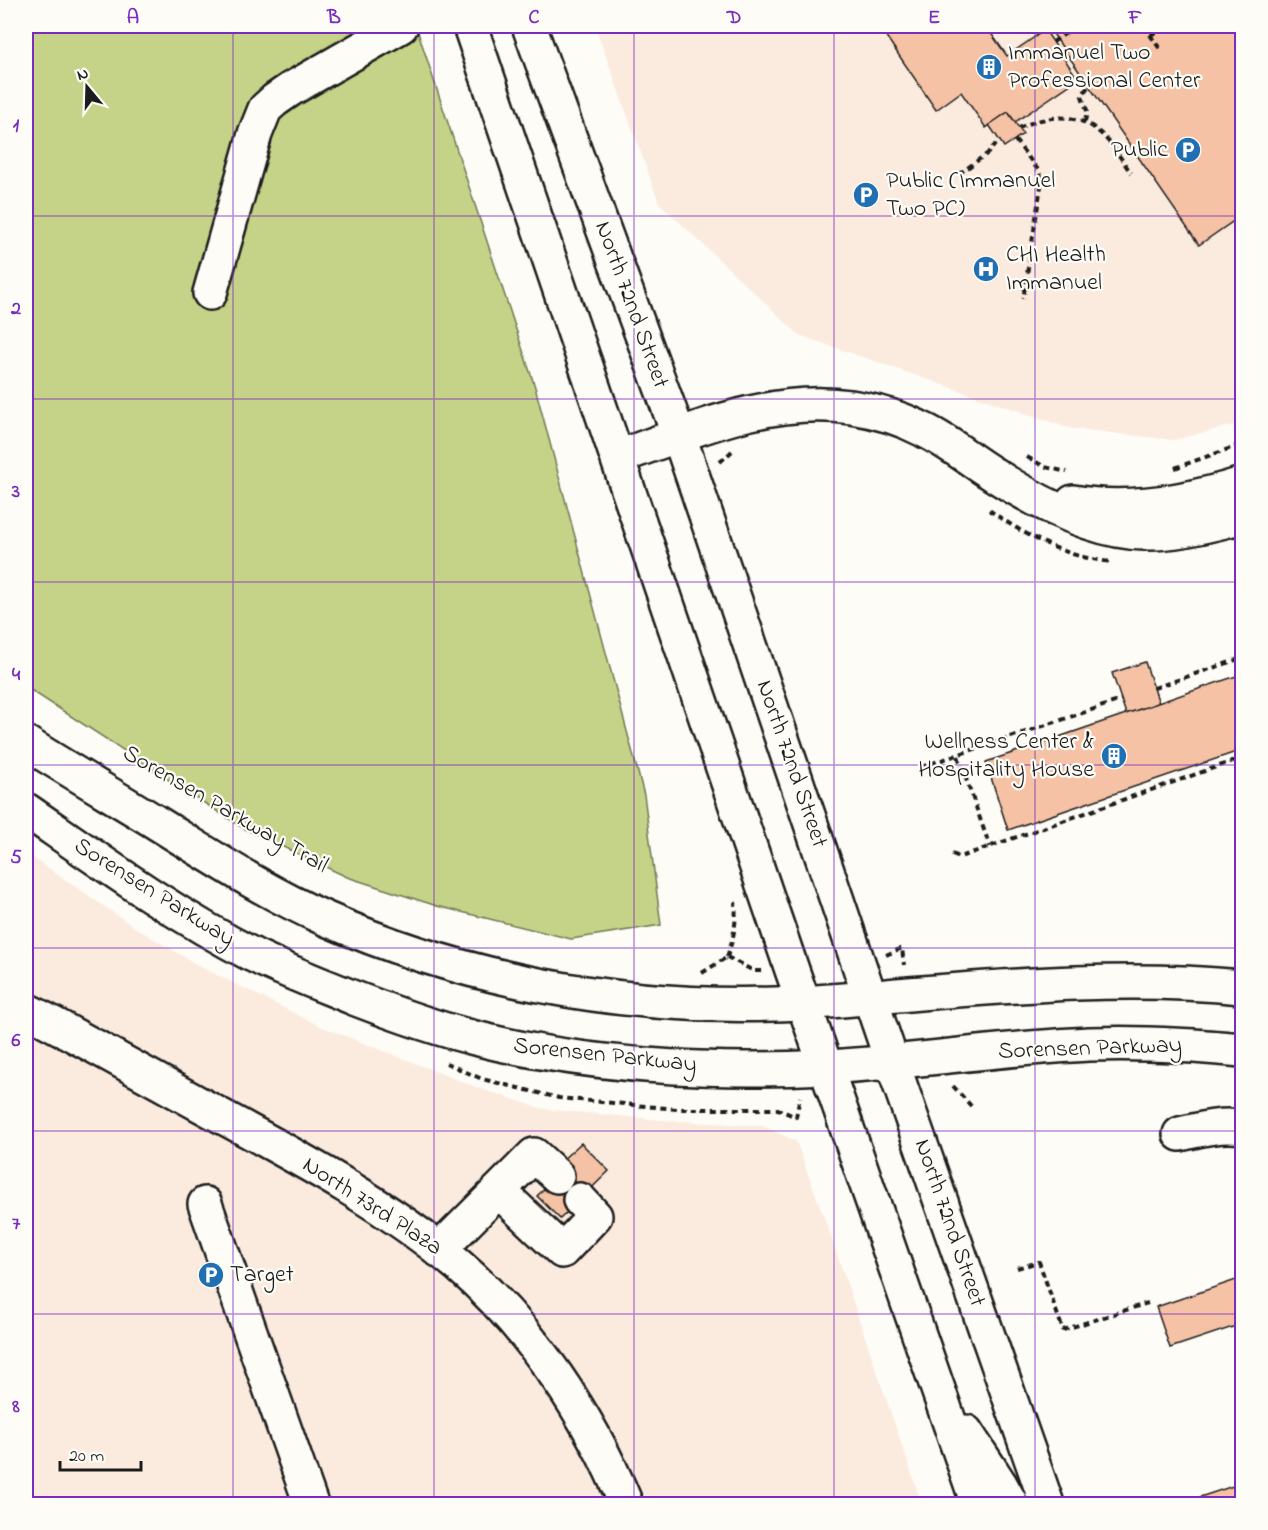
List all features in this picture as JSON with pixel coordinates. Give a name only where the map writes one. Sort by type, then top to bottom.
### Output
[{"type":"main road","points":[[210,293],[255,134],[265,109],[291,89],[401,26]]},
{"type":"main road","points":[[470,26],[803,1003],[978,1504]]},
{"type":"main road","name":"North 72nd Street","points":[[529,26],[678,436],[892,1062],[1047,1504]]},
{"type":"main road","points":[[618,457],[739,417],[787,406],[818,404],[850,406],[884,413],[923,429],[1024,493],[1075,517],[1106,528],[1142,533],[1175,532],[1242,517]]},
{"type":"main road","points":[[1024,493],[1092,505],[1121,506],[1164,503],[1213,493],[1242,484]]},
{"type":"main road","points":[[26,743],[215,860],[324,918],[436,959],[508,979],[560,989],[629,998],[716,1005],[803,1003],[963,990],[1106,982],[1242,987]]},
{"type":"main road","name":"Sorensen Parkway","points":[[26,810],[176,911],[229,942],[304,978],[428,1024],[504,1045],[611,1062],[704,1068],[826,1067],[1088,1044],[1138,1043],[1242,1050]]},
{"type":"main road","name":"North 73rd Plaza","points":[[26,1011],[318,1170],[382,1208],[459,1266],[490,1295],[529,1340],[572,1401],[601,1451],[626,1504]]},
{"type":"main road","points":[[1180,1134],[1206,1127],[1229,1125],[1242,1127]]},
{"type":"main road","points":[[439,1250],[534,1155],[557,1176]]},
{"type":"main road","points":[[499,1191],[562,1251],[596,1216],[580,1200]]},
{"type":"main road","points":[[205,1204],[311,1504]]},
{"type":"main road","points":[[937,1384],[1011,1504]]},
{"type":"path","points":[[1053,42],[1076,26]]},
{"type":"path","points":[[1144,26],[1160,49]]},
{"type":"path","points":[[1151,35],[1162,26]]},
{"type":"path","points":[[1085,122],[1087,111],[1082,96],[1089,85]]},
{"type":"path","points":[[1019,128],[1033,121],[1048,118],[1068,117],[1085,122],[1099,131],[1131,173]]},
{"type":"path","points":[[959,174],[988,153],[999,140]]},
{"type":"path","points":[[1015,140],[1039,171],[1042,180],[1023,299]]},
{"type":"path","points":[[1154,688],[1242,658]]},
{"type":"path","points":[[921,767],[1121,700]]},
{"type":"path","points":[[958,756],[990,847]]},
{"type":"path","points":[[952,854],[960,857],[1242,758]]},
{"type":"path","points":[[695,974],[709,969],[727,957]]},
{"type":"path","points":[[1017,1268],[1039,1262],[1063,1330],[1148,1303]]},
{"type":"shaded area","name":"CHI Health Immanuel","points":[[595,26],[1242,26],[1242,423],[1174,440],[1068,428],[799,335],[659,203]]},
{"type":"shaded area","points":[[26,853],[139,930],[201,967],[320,1026],[478,1088],[543,1109],[763,1126],[796,1141],[922,1504],[26,1504]]},
{"type":"green space","points":[[26,26],[416,26],[535,387],[644,795],[661,925],[571,939],[437,906],[347,877],[243,828],[26,687]]},
{"type":"building","name":"Immanuel Two Professional Center","points":[[879,26],[986,26],[1007,56],[1045,30],[1078,79],[1015,122],[1008,112],[986,128],[961,92],[936,110]]},
{"type":"building","name":"Public","points":[[1052,26],[1242,26],[1242,215],[1199,245],[1049,28]]},
{"type":"building","points":[[1008,112],[1023,134],[1004,147],[989,125]]},
{"type":"building","points":[[1145,662],[1159,703],[1126,714],[1112,673]]},
{"type":"building","name":"Wellness Center & Hospitality House","points":[[1242,674],[1242,750],[1008,830],[986,762]]},
{"type":"building","points":[[581,1143],[609,1171],[560,1219],[537,1196],[567,1166],[562,1160]]},
{"type":"building","points":[[1242,1278],[1242,1324],[1170,1348],[1156,1307]]},
{"type":"building","points":[[1242,1483],[1242,1504],[1202,1504],[1200,1497]]},
{"type":"place","name":"Immanuel Two Professional Center","points":[[989,67]]},
{"type":"place","name":"Public","points":[[1188,150]]},
{"type":"place","name":"Public (Immanuel Two PC)","points":[[866,195]]},
{"type":"place","name":"CHI Health Immanuel","points":[[986,269]]},
{"type":"place","name":"Wellness Center & Hospitality House","points":[[1114,756]]},
{"type":"place","name":"Target","points":[[211,1275]]}]
